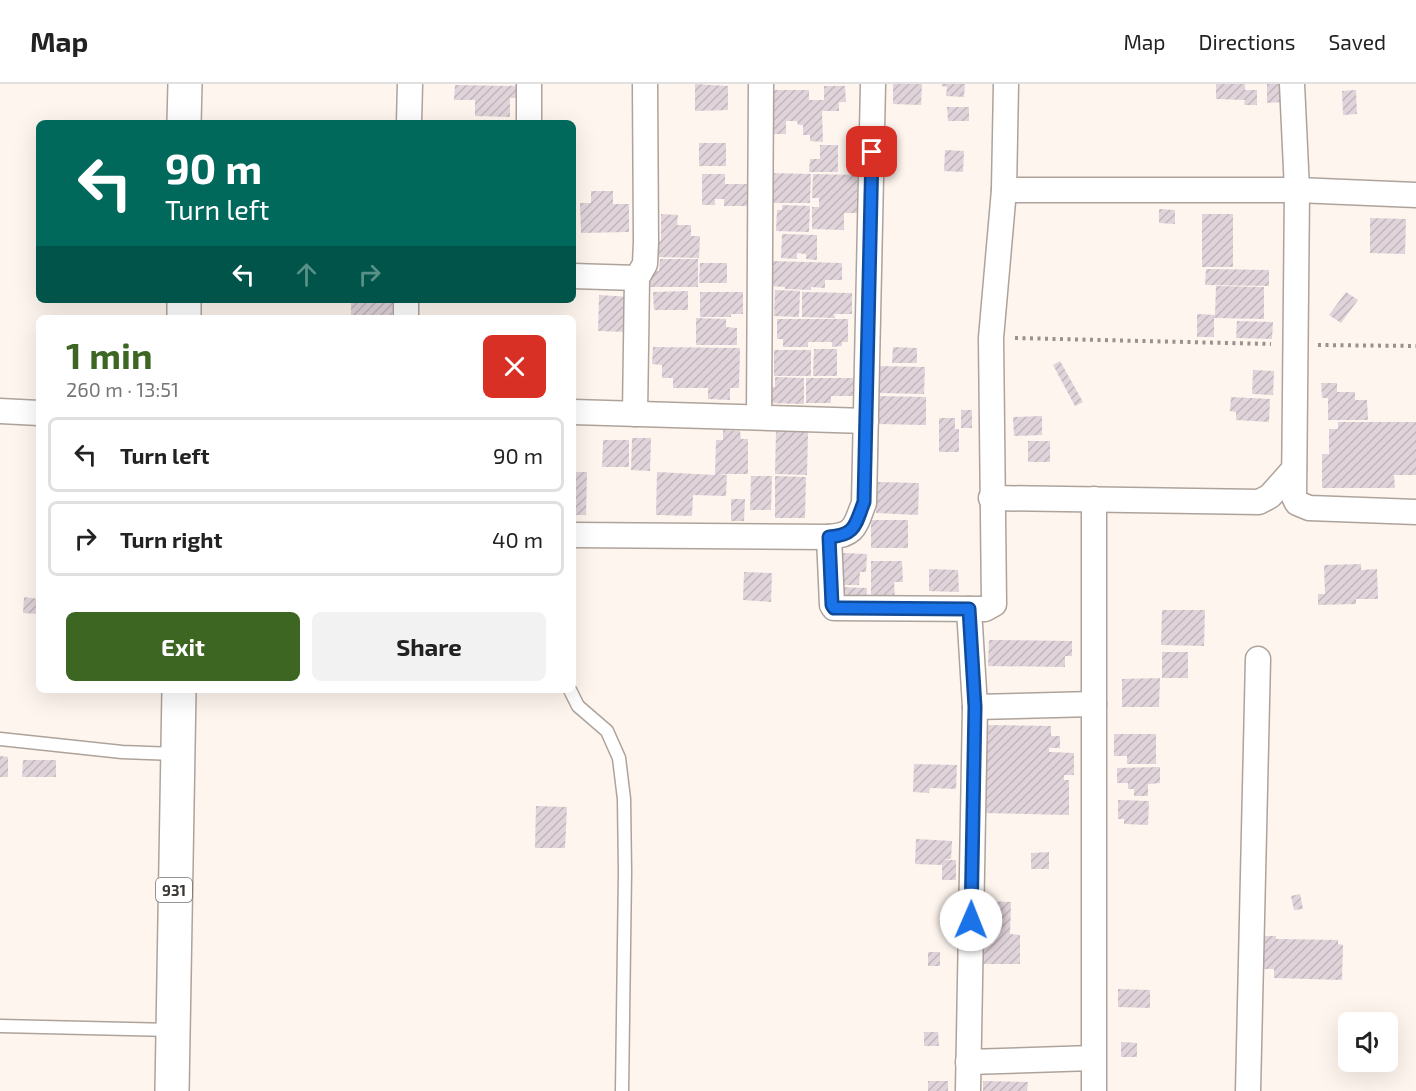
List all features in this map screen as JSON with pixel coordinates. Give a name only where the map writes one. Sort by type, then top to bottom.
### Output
[{"type":"highway","points":[[184,120],[185,84]]},
{"type":"highway","name":"931","points":[[172,1091],[179,693]]},
{"type":"street","points":[[409,120],[410,84]]},
{"type":"street","points":[[529,84],[529,120]]},
{"type":"street","points":[[636,414],[637,278],[645,264],[646,242],[645,84]]},
{"type":"street","points":[[759,417],[761,84]]},
{"type":"street","points":[[576,535],[829,537],[843,536],[852,531],[864,502],[873,84]]},
{"type":"street","points":[[829,537],[834,608],[986,609],[992,607],[995,597],[991,498],[991,338],[1004,190],[1006,84]]},
{"type":"street","points":[[1292,84],[1297,190],[1294,469],[1297,503],[1309,507],[1416,512]]},
{"type":"street","points":[[1004,190],[1297,190],[1416,195]]},
{"type":"street","points":[[576,276],[637,278]]},
{"type":"street","points":[[0,411],[36,412]]},
{"type":"street","points":[[576,412],[866,421]]},
{"type":"street","points":[[991,498],[1259,502],[1270,496],[1294,469]]},
{"type":"street","points":[[1094,498],[1094,1091]]},
{"type":"street","points":[[968,1091],[975,707],[969,609]]},
{"type":"street","points":[[1248,1091],[1258,659]]},
{"type":"street","points":[[975,707],[1094,704]]},
{"type":"street","points":[[968,1062],[1093,1059]]},
{"type":"lane","points":[[572,693],[578,706],[607,731],[619,758],[624,799],[626,872],[622,1091]]},
{"type":"lane","points":[[0,740],[122,753],[177,754]]},
{"type":"lane","points":[[0,1026],[172,1030]]},
{"type":"path","points":[[991,338],[1416,346]]},
{"type":"building","points":[[695,84],[728,86],[728,110],[695,111]]},
{"type":"building","points":[[893,84],[922,84],[921,105],[893,104]]},
{"type":"building","points":[[942,84],[965,84],[964,97],[946,96],[947,87]]},
{"type":"building","points":[[1216,84],[1245,84],[1245,90],[1257,90],[1257,105],[1244,105],[1245,100],[1216,99]]},
{"type":"building","points":[[1267,84],[1281,84],[1282,102],[1267,103]]},
{"type":"building","points":[[455,85],[517,86],[516,98],[510,98],[510,117],[475,116],[475,100],[454,100]]},
{"type":"building","points":[[824,86],[845,86],[846,102],[839,102],[839,111],[822,111],[823,142],[810,141],[810,135],[803,135],[803,125],[798,125],[797,121],[786,121],[786,134],[773,134],[772,90],[809,90],[809,100],[824,100]]},
{"type":"building","points":[[1356,90],[1357,114],[1343,115],[1342,91]]},
{"type":"building","points":[[947,107],[969,107],[969,121],[948,121]]},
{"type":"building","points":[[699,143],[726,143],[726,166],[699,166]]},
{"type":"building","points":[[820,145],[838,145],[838,172],[809,172],[810,159],[820,159]]},
{"type":"building","points":[[945,150],[964,151],[963,172],[944,171]]},
{"type":"building","points":[[768,173],[811,174],[810,203],[768,203]]},
{"type":"building","points":[[702,174],[725,174],[725,184],[747,184],[748,206],[724,206],[724,199],[715,199],[715,205],[702,205]]},
{"type":"building","points":[[813,174],[857,175],[857,213],[844,213],[844,230],[812,229],[812,207],[819,207],[819,198],[812,198]]},
{"type":"building","points":[[591,191],[613,191],[613,204],[629,204],[629,232],[581,233],[580,203],[591,203]]},
{"type":"building","points":[[782,205],[810,206],[809,232],[776,231],[777,210],[782,210]]},
{"type":"building","points":[[1159,209],[1175,210],[1175,224],[1159,223]]},
{"type":"building","points":[[661,214],[678,215],[677,225],[691,225],[691,236],[700,236],[699,258],[658,257],[658,267],[650,267],[650,241],[661,241]]},
{"type":"building","points":[[1202,214],[1233,214],[1233,267],[1202,267]]},
{"type":"building","points":[[1370,218],[1406,219],[1405,254],[1370,253]]},
{"type":"building","points":[[782,234],[817,235],[817,260],[806,259],[806,254],[797,253],[797,259],[781,258]]},
{"type":"building","points":[[660,259],[698,259],[698,287],[650,287],[650,271],[659,271]]},
{"type":"building","points":[[771,261],[842,263],[842,280],[825,280],[825,288],[811,287],[811,290],[770,286]]},
{"type":"building","points":[[700,263],[727,263],[727,283],[699,283]]},
{"type":"building","points":[[1206,269],[1269,270],[1269,286],[1205,285]]},
{"type":"building","points":[[1216,286],[1264,287],[1264,319],[1214,318],[1214,337],[1197,337],[1197,314],[1215,315]]},
{"type":"building","points":[[775,290],[800,291],[799,317],[774,316]]},
{"type":"building","points":[[688,291],[688,310],[654,310],[653,292]]},
{"type":"building","points":[[700,292],[743,292],[743,314],[731,314],[731,317],[700,317]]},
{"type":"building","points":[[802,292],[852,293],[852,314],[834,314],[835,318],[802,317]]},
{"type":"building","points":[[1346,292],[1358,300],[1341,323],[1329,315]]},
{"type":"building","points":[[599,295],[630,297],[628,332],[598,331]]},
{"type":"building","points":[[351,303],[393,303],[392,315],[351,315]]},
{"type":"building","points":[[696,318],[726,319],[726,327],[737,328],[737,345],[696,345]]},
{"type":"building","points":[[777,319],[848,319],[848,342],[842,342],[842,346],[832,347],[832,342],[808,342],[808,347],[783,347],[783,339],[777,339]]},
{"type":"building","points":[[1237,321],[1273,322],[1272,339],[1236,338]]},
{"type":"building","points":[[653,347],[740,348],[739,388],[730,388],[730,400],[708,399],[708,388],[673,388],[673,378],[662,378],[662,365],[652,364]]},
{"type":"building","points":[[893,347],[917,348],[917,363],[892,363]]},
{"type":"building","points":[[814,349],[837,349],[837,376],[813,376]]},
{"type":"building","points":[[774,350],[811,350],[811,376],[774,376]]},
{"type":"building","points":[[1060,361],[1083,402],[1075,406],[1053,365]]},
{"type":"building","points":[[878,366],[925,367],[924,394],[878,393]]},
{"type":"building","points":[[1253,370],[1274,371],[1273,395],[1252,394]]},
{"type":"building","points":[[775,377],[804,378],[804,404],[767,403],[767,387],[775,387]]},
{"type":"building","points":[[806,378],[853,378],[853,396],[831,396],[831,403],[806,403]]},
{"type":"building","points":[[1321,383],[1337,383],[1337,392],[1355,392],[1355,400],[1367,400],[1368,420],[1328,420],[1328,398],[1322,398]]},
{"type":"building","points":[[878,396],[926,397],[926,425],[876,424]]},
{"type":"building","points":[[1231,397],[1270,399],[1269,422],[1236,420],[1236,412],[1230,411]]},
{"type":"building","points":[[961,410],[972,410],[972,428],[961,428]]},
{"type":"building","points":[[1042,416],[1042,435],[1014,436],[1013,417]]},
{"type":"building","points":[[939,418],[955,418],[955,429],[959,429],[959,452],[939,452]]},
{"type":"building","points":[[1338,422],[1416,422],[1416,475],[1394,475],[1395,488],[1322,488],[1322,454],[1329,454],[1329,429],[1338,429]]},
{"type":"building","points":[[723,430],[740,431],[741,439],[748,439],[748,474],[718,474],[727,475],[726,496],[693,495],[692,516],[656,515],[657,472],[715,475],[716,440],[723,440]]},
{"type":"building","points":[[776,431],[808,432],[807,475],[775,474]]},
{"type":"building","points":[[632,438],[651,438],[650,471],[631,470]]},
{"type":"building","points":[[603,440],[629,440],[629,467],[602,467]]},
{"type":"building","points":[[1028,441],[1050,441],[1050,462],[1028,462]]},
{"type":"building","points":[[576,472],[587,472],[586,515],[576,515]]},
{"type":"building","points":[[751,476],[772,476],[771,510],[750,510]]},
{"type":"building","points":[[775,476],[806,477],[805,518],[775,518]]},
{"type":"building","points":[[877,482],[919,483],[918,515],[876,513]]},
{"type":"building","points":[[731,499],[745,499],[744,521],[731,521]]},
{"type":"building","points":[[871,520],[908,520],[908,548],[871,548]]},
{"type":"building","points":[[843,553],[867,554],[866,572],[860,572],[859,585],[842,585]]},
{"type":"building","points":[[871,561],[902,561],[903,582],[894,582],[895,600],[871,599]]},
{"type":"building","points":[[1361,564],[1361,570],[1377,569],[1378,599],[1356,599],[1356,604],[1318,605],[1318,594],[1325,594],[1324,565]]},
{"type":"building","points":[[929,569],[958,570],[959,592],[929,591]]},
{"type":"building","points":[[744,572],[772,573],[771,602],[743,600]]},
{"type":"building","points":[[838,587],[867,588],[866,606],[837,605]]},
{"type":"building","points":[[24,597],[36,599],[36,614],[23,613]]},
{"type":"building","points":[[1162,610],[1205,610],[1204,646],[1161,645]]},
{"type":"building","points":[[989,640],[1072,641],[1072,656],[1065,656],[1065,667],[988,666]]},
{"type":"building","points":[[1162,652],[1188,652],[1188,678],[1162,678]]},
{"type":"building","points":[[1160,678],[1159,707],[1122,707],[1122,679]]},
{"type":"building","points":[[985,725],[1051,726],[1051,736],[1060,736],[1060,748],[1049,748],[1049,752],[1074,753],[1074,775],[1064,775],[1064,780],[1069,780],[1069,815],[983,813]]},
{"type":"building","points":[[1114,734],[1156,734],[1156,764],[1127,764],[1127,756],[1114,756]]},
{"type":"building","points":[[0,756],[8,757],[8,777],[0,777]]},
{"type":"building","points":[[23,760],[56,760],[56,777],[22,777]]},
{"type":"building","points":[[914,764],[957,765],[956,789],[930,788],[929,793],[913,792]]},
{"type":"building","points":[[1160,767],[1160,783],[1148,784],[1148,796],[1134,796],[1134,789],[1128,789],[1128,783],[1117,783],[1117,768]]},
{"type":"building","points":[[1118,800],[1149,801],[1148,825],[1124,824],[1124,819],[1118,819]]},
{"type":"building","points":[[536,806],[567,807],[565,848],[535,848]]},
{"type":"building","points":[[916,839],[952,841],[951,859],[942,860],[956,860],[956,880],[942,880],[942,865],[915,864]]},
{"type":"building","points":[[1049,852],[1049,869],[1031,869],[1031,853]]},
{"type":"building","points":[[1300,894],[1303,909],[1294,910],[1291,896]]},
{"type":"building","points":[[982,901],[1011,902],[1010,934],[1020,935],[1020,964],[980,964]]},
{"type":"building","points":[[1261,936],[1276,936],[1276,939],[1338,940],[1338,944],[1343,945],[1342,980],[1274,978],[1274,969],[1264,969],[1264,956],[1260,956]]},
{"type":"building","points":[[928,952],[940,952],[940,966],[928,966]]},
{"type":"building","points":[[1118,989],[1150,990],[1150,1008],[1118,1007]]},
{"type":"building","points":[[924,1032],[938,1032],[939,1046],[924,1046]]},
{"type":"building","points":[[1121,1042],[1137,1043],[1137,1057],[1121,1057]]},
{"type":"building","points":[[928,1081],[948,1081],[948,1091],[928,1091]]},
{"type":"building","points":[[983,1081],[1028,1082],[1027,1091],[983,1091]]},
{"type":"route","points":[[872,152],[864,502],[852,531],[843,536],[829,537],[832,605],[834,608],[969,609],[975,707],[971,920]]}]
